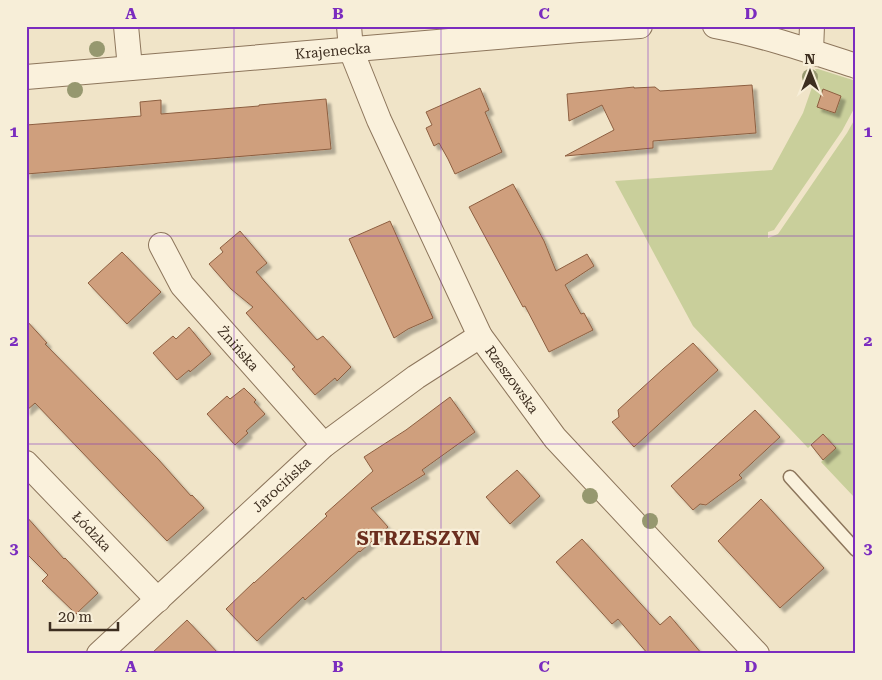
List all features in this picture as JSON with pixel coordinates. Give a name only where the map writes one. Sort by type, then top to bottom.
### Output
[{"type":"street","points":[[126,26],[130,68]]},
{"type":"street","name":"Rzeszowska","points":[[349,26],[351,50],[379,120],[480,336],[555,438],[757,654]]},
{"type":"street","name":"Krajenecka","points":[[26,77],[351,50],[579,28],[640,26]]},
{"type":"street","points":[[715,26],[737,30],[856,66]]},
{"type":"street","points":[[811,51],[812,26]]},
{"type":"street","name":"Żnińska","points":[[161,245],[182,285],[324,445]]},
{"type":"street","name":"Jarocińska","points":[[100,654],[324,445],[416,377],[480,336]]},
{"type":"street","name":"Łódzka","points":[[26,463],[158,600]]},
{"type":"lane","points":[[790,477],[856,550]]},
{"type":"green space","points":[[815,69],[856,81],[856,105],[842,131],[774,230],[768,232],[768,238],[778,234],[856,117],[856,495],[854,497],[821,462],[836,448],[823,434],[808,448],[693,326],[615,181],[772,170],[803,113],[817,73]]},
{"type":"building","points":[[752,85],[756,133],[653,141],[653,148],[565,156],[614,130],[602,105],[569,121],[567,94],[634,87],[655,87],[660,91]]},
{"type":"building","points":[[480,88],[489,110],[485,112],[502,152],[455,174],[439,143],[434,146],[426,128],[432,125],[426,112]]},
{"type":"building","points":[[823,89],[841,96],[835,113],[817,107]]},
{"type":"building","points":[[326,99],[331,149],[26,174],[26,125],[141,116],[140,102],[161,100],[161,114]]},
{"type":"building","points":[[513,184],[544,241],[556,271],[587,254],[594,266],[565,285],[581,314],[584,313],[593,330],[549,352],[469,207]]},
{"type":"building","points":[[390,221],[433,318],[408,329],[394,338],[349,239]]},
{"type":"building","points":[[240,231],[267,263],[256,272],[317,340],[323,336],[351,367],[337,381],[335,378],[315,395],[292,369],[295,367],[246,313],[253,307],[231,289],[209,264],[223,252],[220,248]]},
{"type":"building","points":[[122,252],[161,292],[127,324],[88,283]]},
{"type":"building","points":[[26,320],[47,343],[45,344],[204,508],[167,541],[35,403],[26,411]]},
{"type":"building","points":[[189,327],[211,354],[190,372],[189,370],[177,380],[153,353],[173,336],[176,339]]},
{"type":"building","points":[[693,343],[718,370],[634,447],[612,422],[619,417],[618,410]]},
{"type":"building","points":[[244,388],[256,400],[254,402],[265,414],[246,431],[248,433],[235,445],[207,414],[227,396],[230,399]]},
{"type":"building","points":[[450,397],[475,432],[422,470],[425,474],[371,508],[388,527],[305,600],[303,597],[257,641],[226,609],[327,516],[325,514],[373,471],[364,457],[406,430]]},
{"type":"building","points":[[755,410],[780,437],[739,475],[742,478],[706,505],[700,504],[693,510],[671,486]]},
{"type":"building","points":[[823,434],[836,448],[823,460],[811,445]]},
{"type":"building","points":[[517,470],[540,496],[510,524],[486,497]]},
{"type":"building","points":[[761,499],[824,568],[780,608],[718,541]]},
{"type":"building","points":[[26,516],[64,559],[98,593],[76,614],[42,581],[48,575],[26,553]]},
{"type":"building","points":[[582,539],[660,625],[670,616],[702,654],[648,654],[618,619],[612,624],[556,562]]},
{"type":"building","points":[[187,620],[219,654],[151,654]]},
{"type":"district","name":"STRZESZYN","points":[[419,538]]}]
